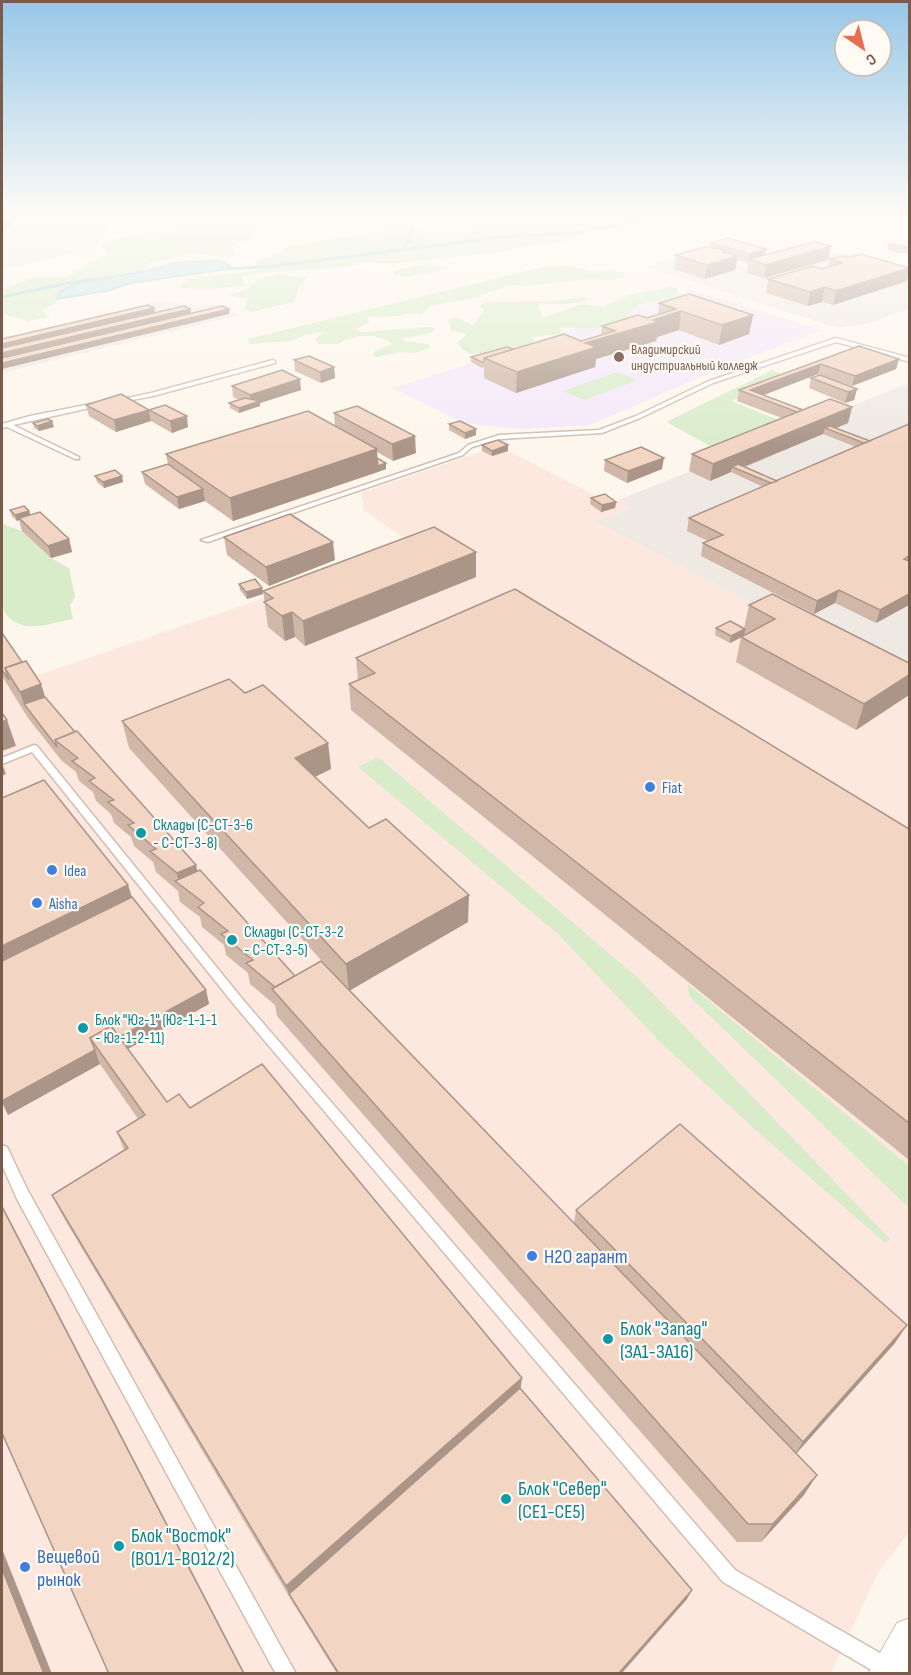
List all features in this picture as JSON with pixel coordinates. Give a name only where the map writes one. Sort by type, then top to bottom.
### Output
[{"type":"street","points":[[888,1672],[909,1636]]},
{"type":"lane","points":[[205,540],[461,454],[470,446],[499,437],[600,432],[638,417],[711,382],[836,340],[909,360]]},
{"type":"lane","points":[[4,426],[30,418],[152,395],[273,362]]},
{"type":"lane","points":[[4,426],[77,458]]},
{"type":"lane","points":[[2,761],[34,748],[240,1004],[729,1576],[888,1672]]},
{"type":"lane","points":[[2,1152],[22,1194],[287,1674]]},
{"type":"path","points":[[717,310],[743,302]]},
{"type":"shaded area","name":"Владимирский индустриальный колледж","points":[[681,292],[700,292],[820,330],[698,378],[590,425],[520,429],[463,423],[393,388],[507,352]]},
{"type":"shaded area","points":[[725,292],[909,292],[909,309],[866,324],[838,328]]},
{"type":"shaded area","points":[[154,302],[223,306],[239,315],[2,373],[2,338]]},
{"type":"shaded area","points":[[909,383],[909,659],[824,641],[595,521],[629,509],[621,499]]},
{"type":"shaded area","points":[[498,446],[610,503],[621,499],[629,509],[596,521],[823,641],[909,659],[909,1532],[878,1573],[831,1673],[2,1673],[2,640],[29,678],[294,588],[408,541],[364,510],[361,493]]},
{"type":"green space","points":[[2,292],[59,292],[56,303],[41,311],[50,317],[28,321],[2,314]]},
{"type":"green space","points":[[238,292],[297,292],[294,302],[252,312],[244,309],[247,299],[229,295]]},
{"type":"green space","points":[[440,292],[490,292],[473,298],[431,306],[422,314],[367,317],[369,322],[356,329],[361,332],[429,327],[436,329],[430,333],[401,339],[428,344],[430,347],[416,353],[400,352],[373,356],[375,351],[392,344],[373,336],[361,336],[338,344],[318,344],[315,339],[326,331],[305,335],[291,341],[250,344],[248,339]]},
{"type":"green space","points":[[644,292],[677,292],[673,297],[640,305],[628,313],[627,318],[611,324],[598,328],[560,328],[562,334],[531,337],[536,341],[514,348],[478,354],[471,354],[457,343],[467,334],[451,330],[448,320],[455,317],[473,325],[485,309],[479,306],[487,302],[557,301],[585,297],[589,299],[566,304],[541,303],[538,306],[543,318],[582,304],[604,307],[629,295]]},
{"type":"green space","points":[[772,370],[790,377],[731,401],[791,425],[720,451],[666,422]]},
{"type":"green space","points":[[617,372],[638,380],[584,400],[563,391]]},
{"type":"green space","points":[[2,522],[22,531],[51,558],[69,568],[75,597],[70,605],[73,619],[27,626],[8,617],[4,611],[2,593]]},
{"type":"green space","points":[[378,757],[637,977],[890,1239],[885,1243],[662,1044],[559,935],[358,767]]},
{"type":"green space","points":[[688,984],[909,1166],[909,1208],[689,996]]},
{"type":"water","points":[[59,292],[100,292],[57,299]]},
{"type":"building","points":[[689,294],[753,315],[722,325],[681,311],[653,320],[658,322],[585,343],[597,347],[517,372],[484,358],[564,334],[581,341],[615,331],[602,326],[638,315],[647,318],[676,309],[659,303]]},
{"type":"building","points":[[148,305],[154,308],[2,344],[2,339]]},
{"type":"building","points":[[184,306],[190,309],[2,353],[2,348]]},
{"type":"building","points":[[222,306],[229,309],[2,363],[2,358]]},
{"type":"building","points":[[859,346],[899,359],[855,376],[821,364],[750,390],[803,410],[797,412],[739,390]]},
{"type":"building","points":[[507,347],[513,349],[484,358],[484,362],[471,357]]},
{"type":"building","points":[[309,356],[334,367],[320,372],[294,360]]},
{"type":"building","points":[[282,370],[300,379],[250,395],[232,386]]},
{"type":"building","points":[[820,375],[857,389],[848,392],[811,378]]},
{"type":"building","points":[[121,394],[149,410],[114,420],[86,405]]},
{"type":"building","points":[[245,398],[260,401],[239,408],[229,403]]},
{"type":"building","points":[[830,399],[852,407],[713,464],[692,454]]},
{"type":"building","points":[[165,405],[187,416],[170,421],[149,410]]},
{"type":"building","points":[[357,406],[415,436],[392,444],[334,413]]},
{"type":"building","points":[[308,411],[377,449],[230,498],[166,454]]},
{"type":"building","points":[[48,419],[52,421],[37,426],[33,423]]},
{"type":"building","points":[[460,421],[476,429],[465,433],[449,424]]},
{"type":"building","points":[[909,424],[909,556],[904,559],[909,561],[909,594],[880,610],[839,590],[817,601],[703,543],[723,535],[689,518]]},
{"type":"building","points":[[830,426],[870,441],[864,443],[825,428]]},
{"type":"building","points":[[498,440],[508,445],[492,451],[482,445]]},
{"type":"building","points":[[641,447],[664,458],[628,471],[605,460]]},
{"type":"building","points":[[377,458],[386,463],[378,466]]},
{"type":"building","points":[[168,464],[203,489],[177,497],[142,472]]},
{"type":"building","points":[[738,464],[777,481],[771,483],[732,467]]},
{"type":"building","points":[[115,470],[122,476],[103,482],[95,476]]},
{"type":"building","points":[[605,494],[616,502],[602,505],[591,498]]},
{"type":"building","points":[[24,506],[29,511],[15,515],[10,510]]},
{"type":"building","points":[[40,512],[69,539],[48,546],[19,518]]},
{"type":"building","points":[[290,514],[333,542],[266,567],[224,537]]},
{"type":"building","points":[[434,527],[476,552],[303,621],[292,612],[282,616],[264,602],[273,598],[263,591]]},
{"type":"building","points":[[255,579],[262,588],[246,592],[239,584]]},
{"type":"building","points":[[515,589],[909,829],[909,1123],[349,684],[375,673],[356,658]]},
{"type":"building","points":[[772,594],[909,663],[909,675],[864,704],[741,637],[775,619],[749,605]]},
{"type":"building","points":[[730,621],[745,629],[731,636],[716,628]]},
{"type":"building","points":[[2,633],[22,662],[5,668],[9,680],[2,670]]},
{"type":"building","points":[[26,661],[41,684],[20,692],[5,668]]},
{"type":"building","points":[[229,679],[245,693],[263,685],[328,743],[295,758],[369,828],[386,819],[469,895],[346,964],[122,721]]},
{"type":"building","points":[[45,697],[75,732],[55,740],[57,747],[24,704]]},
{"type":"building","points":[[77,731],[196,865],[177,873],[150,851],[156,849],[128,825],[134,823],[108,802],[114,800],[89,781],[95,778],[72,761],[78,758],[55,740]]},
{"type":"building","name":"Idea","points":[[44,780],[128,885],[2,946],[2,798]]},
{"type":"building","points":[[200,870],[295,976],[275,987],[246,963],[253,960],[221,934],[228,931],[198,907],[204,903],[175,881]]},
{"type":"building","name":"Блок \"Юг-1\" (Юг-1-1-1 - Юг-1-2-11)","points":[[132,897],[206,990],[119,1037],[111,1026],[90,1038],[95,1050],[2,1101],[2,961]]},
{"type":"building","name":"Блок \"Запад\" (ЗА1-ЗА16)","points":[[321,961],[817,1475],[773,1524],[748,1524],[272,989]]},
{"type":"building","points":[[111,1026],[167,1102],[179,1094],[190,1108],[262,1064],[522,1378],[286,1586],[52,1195],[128,1148],[117,1132],[145,1115],[90,1038]]},
{"type":"building","points":[[680,1124],[907,1325],[803,1442],[576,1210]]},
{"type":"building","name":"Блок \"Восток\" (ВО1/1-ВО12/2)","points":[[2,1207],[244,1674],[109,1674],[2,1433]]},
{"type":"building","name":"Блок \"Север\" (СЕ1-СЕ5)","points":[[520,1388],[692,1590],[618,1674],[339,1674],[289,1594]]},
{"type":"building","points":[[2,1569],[44,1674],[2,1674]]},
{"type":"waterway","points":[[2,297],[25,292]]},
{"type":"place","name":"Владимирский индустриальный колледж","points":[[619,357]]},
{"type":"place","name":"Fiat","points":[[650,787]]},
{"type":"place","name":"Склады (С-СТ-3-6 - С-СТ-3-8)","points":[[141,833]]},
{"type":"place","name":"Idea","points":[[52,870]]},
{"type":"place","name":"Aisha","points":[[37,903]]},
{"type":"place","name":"Склады (С-СТ-3-2 - С-СТ-3-5)","points":[[232,940]]},
{"type":"place","name":"Блок \"Юг-1\" (Юг-1-1-1 - Юг-1-2-11)","points":[[83,1028]]},
{"type":"place","name":"H2O гарант","points":[[532,1256]]},
{"type":"place","name":"Блок \"Запад\" (ЗА1-ЗА16)","points":[[608,1339]]},
{"type":"place","name":"Блок \"Север\" (СЕ1-СЕ5)","points":[[506,1499]]},
{"type":"place","name":"Блок \"Восток\" (ВО1/1-ВО12/2)","points":[[119,1546]]},
{"type":"place","name":"Вещевой рынок","points":[[25,1567]]}]
